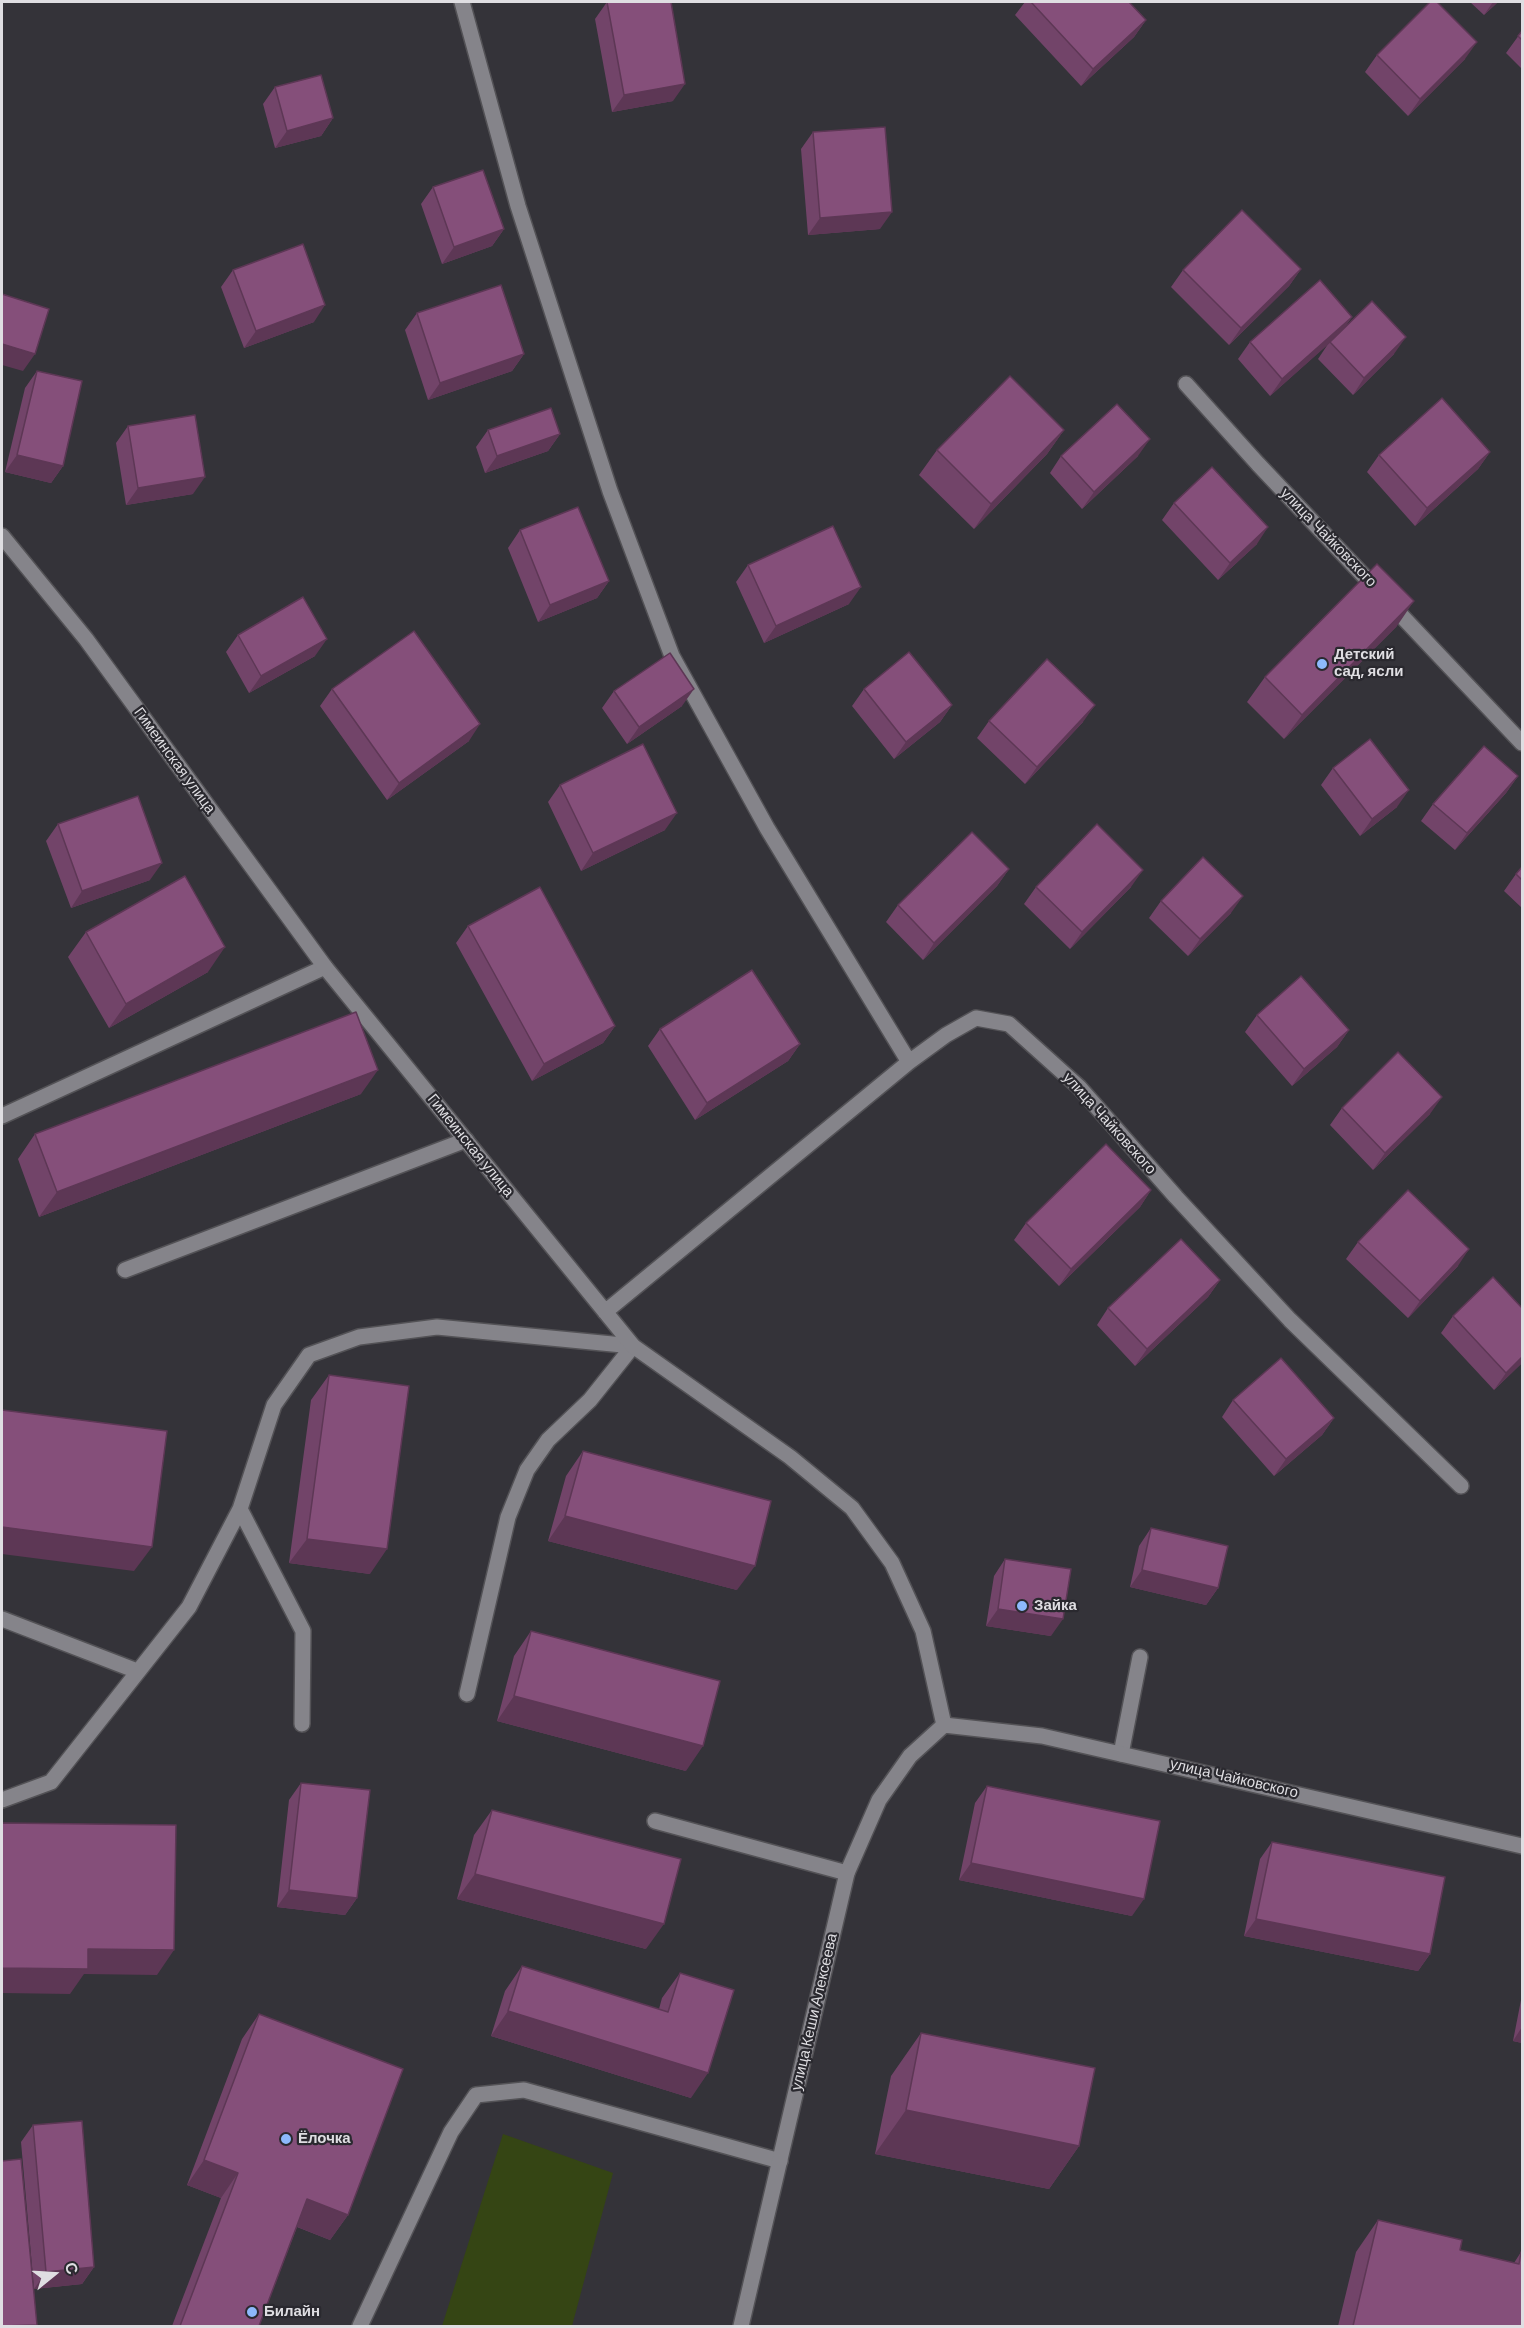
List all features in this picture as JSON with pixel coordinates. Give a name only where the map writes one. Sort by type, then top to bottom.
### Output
[{"type":"street","points":[[462,2],[519,206],[602,468],[672,656],[767,828],[909,1062]]},
{"type":"street","name":"улица Чайковского","points":[[1186,384],[1258,464],[1522,743]]},
{"type":"street","name":"Гимеинская улица","points":[[2,536],[86,639],[325,967],[633,1347],[790,1457],[852,1509],[892,1563],[923,1631],[944,1725]]},
{"type":"street","points":[[2,1116],[325,967]]},
{"type":"street","name":"улица Чайковского","points":[[605,1312],[909,1062],[946,1035],[976,1018],[1009,1024],[1079,1087],[1176,1197],[1290,1320],[1461,1486]]},
{"type":"street","points":[[125,1270],[466,1140]]},
{"type":"street","points":[[2,1800],[51,1782],[189,1607],[240,1509],[274,1405],[309,1355],[359,1336],[437,1327],[633,1347]]},
{"type":"street","points":[[467,1694],[507,1517],[527,1470],[548,1440],[590,1400],[633,1347]]},
{"type":"street","points":[[240,1509],[303,1631],[302,1724]]},
{"type":"street","points":[[2,1619],[137,1671]]},
{"type":"street","points":[[1121,1754],[1140,1657]]},
{"type":"street","name":"улица Чайковского","points":[[944,1725],[1042,1736],[1522,1846]]},
{"type":"street","name":"улица Кеши Алексеева","points":[[741,2326],[847,1873],[879,1800],[910,1756],[944,1725]]},
{"type":"street","points":[[655,1821],[847,1873]]},
{"type":"street","points":[[360,2326],[451,2132],[476,2095],[524,2090],[780,2161]]},
{"type":"green space","points":[[503,2134],[613,2173],[572,2326],[442,2326]]},
{"type":"building","points":[[607,2],[671,2],[685,84],[624,95]]},
{"type":"building","points":[[1031,2],[1129,2],[1146,20],[1093,69]]},
{"type":"building","points":[[1430,2],[1437,2],[1477,42],[1420,99],[1377,55]]},
{"type":"building","points":[[321,75],[333,118],[287,131],[275,87]]},
{"type":"building","points":[[885,127],[892,212],[820,218],[813,132]]},
{"type":"building","points":[[483,170],[504,229],[454,247],[433,187]]},
{"type":"building","points":[[1242,210],[1301,269],[1241,328],[1183,270]]},
{"type":"building","points":[[303,244],[325,305],[256,331],[233,270]]},
{"type":"building","points":[[1320,280],[1352,317],[1282,379],[1250,342]]},
{"type":"building","points":[[501,285],[524,354],[440,383],[417,313]]},
{"type":"building","points":[[2,294],[49,309],[35,354],[2,344]]},
{"type":"building","points":[[1372,301],[1406,337],[1364,378],[1330,342]]},
{"type":"building","points":[[37,371],[82,381],[63,466],[17,455]]},
{"type":"building","points":[[1010,376],[1064,430],[991,504],[937,450]]},
{"type":"building","points":[[1442,398],[1490,452],[1427,508],[1379,455]]},
{"type":"building","points":[[1117,404],[1150,439],[1094,492],[1061,456]]},
{"type":"building","points":[[551,408],[560,434],[497,456],[488,430]]},
{"type":"building","points":[[195,415],[205,477],[138,488],[128,426]]},
{"type":"building","points":[[1212,467],[1268,527],[1230,563],[1174,503]]},
{"type":"building","points":[[578,507],[609,581],[550,605],[520,530]]},
{"type":"building","points":[[833,526],[861,587],[776,626],[748,565]]},
{"type":"building","name":"Детский сад, ясли","points":[[1377,564],[1414,601],[1302,715],[1265,677]]},
{"type":"building","points":[[303,597],[327,639],[261,676],[238,635]]},
{"type":"building","points":[[414,631],[480,724],[399,783],[332,689]]},
{"type":"building","points":[[909,652],[952,705],[906,742],[864,689]]},
{"type":"building","points":[[670,653],[694,689],[639,727],[614,691]]},
{"type":"building","points":[[1047,659],[1095,705],[1037,767],[989,721]]},
{"type":"building","points":[[1370,739],[1409,790],[1372,819],[1333,768]]},
{"type":"building","points":[[643,744],[677,813],[593,853],[560,785]]},
{"type":"building","points":[[1484,746],[1518,776],[1467,833],[1433,804]]},
{"type":"building","points":[[138,796],[162,863],[82,891],[58,824]]},
{"type":"building","points":[[1097,824],[1143,870],[1082,932],[1036,887]]},
{"type":"building","points":[[972,832],[1009,869],[934,943],[898,905]]},
{"type":"building","points":[[1203,857],[1243,896],[1200,939],[1161,901]]},
{"type":"building","points":[[1522,867],[1522,880],[1516,874]]},
{"type":"building","points":[[185,876],[225,947],[126,1004],[86,932]]},
{"type":"building","points":[[540,887],[615,1026],[544,1064],[468,926]]},
{"type":"building","points":[[752,970],[800,1044],[707,1103],[660,1029]]},
{"type":"building","points":[[1301,976],[1349,1030],[1304,1069],[1257,1015]]},
{"type":"building","points":[[356,1012],[378,1070],[57,1192],[35,1134]]},
{"type":"building","points":[[1398,1052],[1442,1097],[1385,1153],[1342,1108]]},
{"type":"building","points":[[1106,1144],[1151,1190],[1071,1269],[1026,1223]]},
{"type":"building","points":[[1408,1190],[1469,1249],[1420,1301],[1358,1242]]},
{"type":"building","points":[[1181,1239],[1220,1280],[1147,1349],[1108,1308]]},
{"type":"building","points":[[1493,1277],[1522,1308],[1522,1357],[1506,1373],[1453,1316]]},
{"type":"building","points":[[1281,1358],[1334,1418],[1286,1459],[1233,1400]]},
{"type":"building","points":[[329,1375],[409,1386],[387,1549],[307,1539]]},
{"type":"building","points":[[2,1410],[167,1431],[152,1547],[2,1527]]},
{"type":"building","points":[[583,1451],[771,1501],[755,1566],[565,1516]]},
{"type":"building","points":[[1151,1528],[1228,1546],[1218,1588],[1142,1570]]},
{"type":"building","points":[[1005,1559],[1071,1569],[1063,1619],[998,1609]]},
{"type":"building","points":[[531,1631],[720,1681],[703,1746],[514,1696]]},
{"type":"building","points":[[301,1783],[370,1790],[357,1898],[289,1890]]},
{"type":"building","points":[[987,1786],[1160,1821],[1144,1899],[971,1863]]},
{"type":"building","points":[[492,1810],[681,1859],[664,1924],[475,1874]]},
{"type":"building","points":[[2,1823],[176,1825],[174,1950],[88,1949],[88,1969],[2,1968]]},
{"type":"building","points":[[1272,1842],[1445,1877],[1430,1954],[1256,1919]]},
{"type":"building","points":[[522,1966],[668,2012],[680,1973],[734,1990],[708,2073],[508,2011]]},
{"type":"building","name":"Ёлочка","points":[[259,2014],[403,2069],[348,2215],[307,2199],[259,2326],[180,2326],[238,2173],[204,2160]]},
{"type":"building","points":[[921,2033],[1095,2068],[1079,2146],[906,2110]]},
{"type":"building","points":[[82,2121],[94,2267],[46,2272],[33,2125]]},
{"type":"building","points":[[21,2159],[37,2325],[2,2326],[2,2161]]},
{"type":"building","points":[[1378,2220],[1462,2240],[1460,2250],[1519,2264],[1522,2252],[1522,2326],[1353,2326]]},
{"type":"place","name":"Детский сад, ясли","points":[[1322,664]]},
{"type":"place","name":"Зайка","points":[[1022,1606]]},
{"type":"place","name":"Ёлочка","points":[[286,2139]]},
{"type":"place","name":"Билайн","points":[[252,2312]]}]
